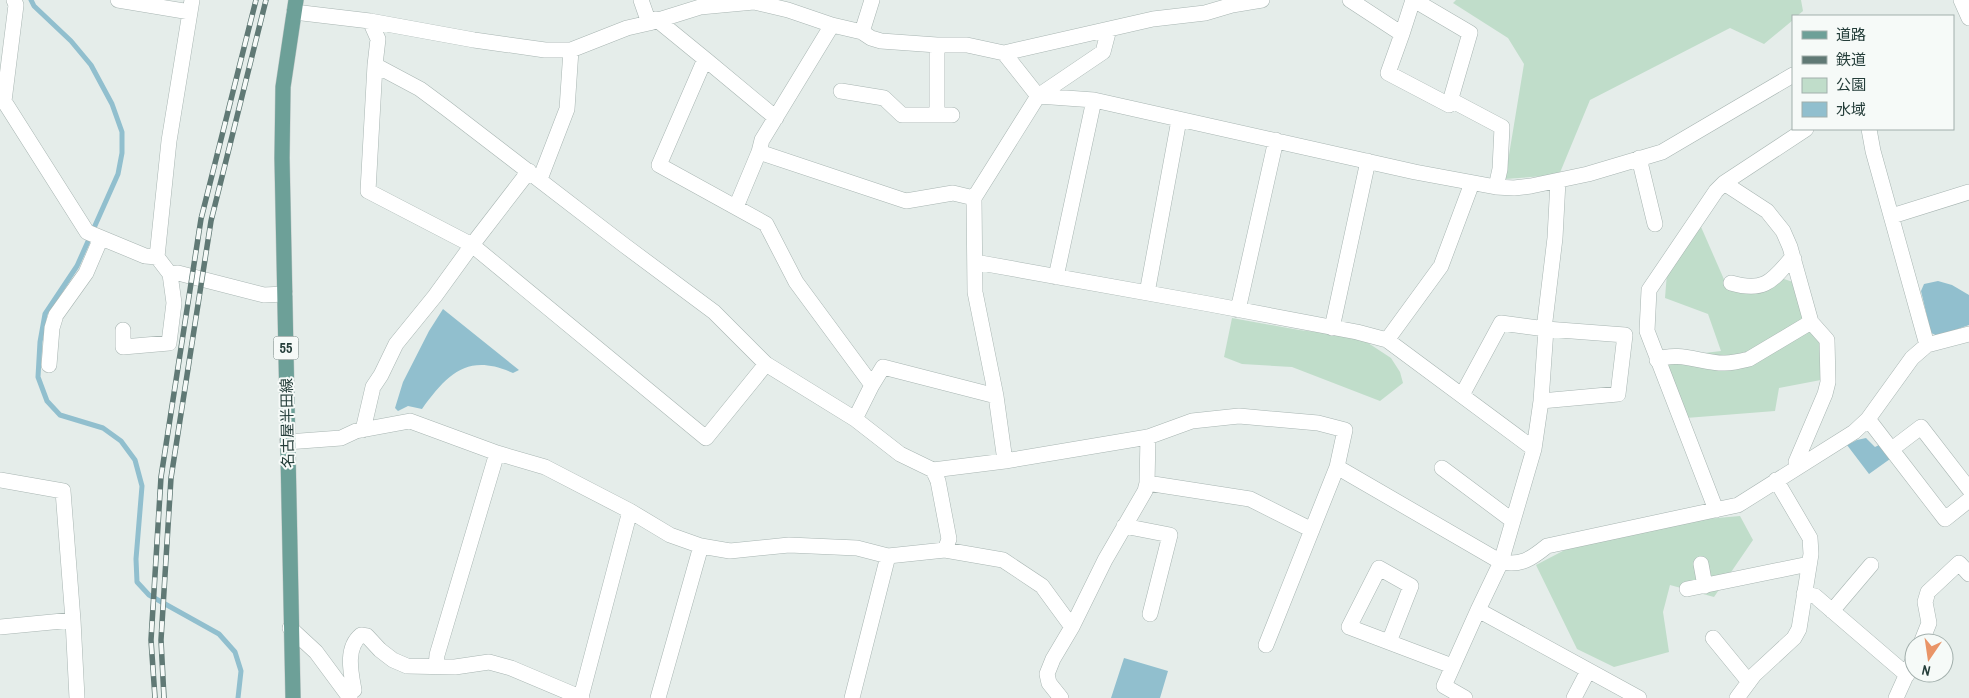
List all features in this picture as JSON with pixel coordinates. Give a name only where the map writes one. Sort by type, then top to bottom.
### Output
[{"type":"main road","name":"名古屋半田線","points":[[293,698],[290,628],[283,86],[295,6]]},
{"type":"street","points":[[14,0],[16,6],[2,99],[95,236],[145,256],[157,257]]},
{"type":"street","points":[[118,0],[191,6],[169,141],[157,257],[170,274],[174,303],[169,343],[123,348],[123,330]]},
{"type":"street","points":[[641,0],[652,21],[705,59],[776,118]]},
{"type":"street","points":[[862,32],[872,0]]},
{"type":"street","points":[[295,6],[509,45],[545,50],[571,50],[627,28],[652,21],[682,6],[700,7],[754,1],[789,5],[832,25],[862,32],[871,38],[881,41],[967,45],[1004,52],[1153,19],[1204,13],[1232,5],[1262,0]]},
{"type":"street","points":[[1350,0],[1402,34]]},
{"type":"street","points":[[1414,0],[1470,33],[1449,105],[1388,73],[1402,34],[1414,0]]},
{"type":"street","points":[[1961,0],[1969,18]]},
{"type":"street","points":[[370,20],[378,39],[368,191],[472,245],[706,438],[766,364]]},
{"type":"street","points":[[736,207],[759,152],[762,140],[832,25]]},
{"type":"street","points":[[1005,460],[996,396],[975,292],[974,198],[1038,96],[1102,52],[1109,29]]},
{"type":"street","points":[[841,90],[884,98],[902,115],[945,115],[936,45]]},
{"type":"street","points":[[363,430],[373,387],[396,344],[435,296],[472,245],[535,175],[567,109],[571,50]]},
{"type":"street","points":[[1004,52],[1038,96],[1094,100],[1472,183],[1514,188],[1558,181],[1662,152],[1792,76]]},
{"type":"street","points":[[705,59],[659,165],[766,224],[796,282],[872,385]]},
{"type":"street","points":[[375,64],[420,89],[535,175],[624,246],[714,312],[766,364],[856,419],[900,454],[933,470],[1148,437],[1192,421],[1240,416],[1318,424],[1345,430],[1337,467],[1266,645]]},
{"type":"street","points":[[1056,277],[1094,100]]},
{"type":"street","points":[[1451,100],[1502,127],[1500,169],[1496,187]]},
{"type":"street","points":[[1147,293],[1180,120]]},
{"type":"street","points":[[1716,510],[1647,331],[1649,290],[1716,191],[1724,183],[1804,130]]},
{"type":"street","points":[[1869,130],[1873,151],[1927,345]]},
{"type":"street","points":[[1238,310],[1276,140]]},
{"type":"street","points":[[759,152],[906,201],[953,193],[974,198]]},
{"type":"street","points":[[1639,158],[1655,224]]},
{"type":"street","points":[[1332,328],[1368,161]]},
{"type":"street","points":[[1464,698],[1444,686],[1501,562],[1534,449],[1541,401],[1545,329],[1555,238],[1558,181]]},
{"type":"street","points":[[1387,340],[1441,266],[1472,183]]},
{"type":"street","points":[[1724,183],[1767,211],[1783,231],[1794,259],[1812,322],[1827,340],[1828,382],[1825,394],[1796,462],[1798,466]]},
{"type":"street","points":[[1892,216],[1969,192]]},
{"type":"street","points":[[49,365],[52,328],[56,315],[86,273],[95,236]]},
{"type":"street","points":[[1732,283],[1744,287],[1757,287],[1769,283],[1790,260],[1794,259]]},
{"type":"street","points":[[975,262],[1238,310],[1387,340],[1534,449]]},
{"type":"street","points":[[170,274],[178,273],[264,295],[285,294]]},
{"type":"street","points":[[1657,360],[1662,357],[1684,357],[1724,364],[1738,362],[1749,359],[1812,322]]},
{"type":"street","points":[[1462,395],[1501,323],[1545,329],[1625,335],[1618,394],[1541,401]]},
{"type":"street","points":[[1337,467],[1501,562],[1516,564],[1538,553],[1547,546],[1738,505],[1854,432],[1868,419],[1912,358],[1927,345],[1969,334]]},
{"type":"street","points":[[856,419],[883,367],[996,396]]},
{"type":"street","points":[[1868,419],[1945,519],[1969,500]]},
{"type":"street","points":[[287,442],[341,438],[363,430],[410,421],[497,453],[545,467],[630,511],[670,536],[701,546],[730,551],[790,545],[857,548],[888,556],[945,550],[1003,560],[1042,586],[1072,627]]},
{"type":"street","points":[[1892,449],[1921,427],[1969,489]]},
{"type":"street","points":[[1061,698],[1049,684],[1047,674],[1105,560],[1145,491],[1147,483],[1148,437]]},
{"type":"street","points":[[436,667],[437,655],[497,453]]},
{"type":"street","points":[[1442,468],[1513,521]]},
{"type":"street","points":[[933,470],[938,482],[949,539],[945,550]]},
{"type":"street","points":[[0,480],[63,491],[77,698]]},
{"type":"street","points":[[1713,638],[1746,692],[1768,661],[1794,638],[1799,629],[1809,566],[1810,538],[1776,480]]},
{"type":"street","points":[[1147,483],[1250,498],[1312,530]]},
{"type":"street","points":[[290,628],[316,652],[349,696],[354,690],[350,666],[352,651],[357,638],[361,635],[366,636],[394,660],[406,666],[455,667],[489,662],[511,668],[582,698],[630,511]]},
{"type":"street","points":[[1124,526],[1170,535],[1150,614]]},
{"type":"street","points":[[658,698],[701,546]]},
{"type":"street","points":[[852,698],[888,556]]},
{"type":"street","points":[[1925,633],[1929,623],[1925,602],[1928,592],[1959,563],[1969,574]]},
{"type":"street","points":[[1701,564],[1705,586]]},
{"type":"street","points":[[1832,611],[1871,565]]},
{"type":"street","points":[[1687,589],[1809,566]]},
{"type":"street","points":[[1389,642],[1411,586],[1379,568],[1349,627],[1452,666]]},
{"type":"street","points":[[1804,594],[1815,596],[1904,672]]},
{"type":"street","points":[[1478,610],[1639,698]]},
{"type":"street","points":[[0,627],[73,620]]},
{"type":"street","points":[[1574,698],[1588,671]]},
{"type":"street","points":[[1896,698],[1904,681]]},
{"type":"green space","points":[[1456,0],[1801,0],[1803,11],[1798,15],[1792,15],[1792,21],[1764,44],[1730,28],[1590,100],[1559,175],[1505,179],[1524,64],[1508,38],[1453,3]]},
{"type":"green space","points":[[1698,220],[1726,284],[1742,293],[1760,291],[1772,275],[1796,283],[1834,362],[1826,379],[1779,388],[1775,411],[1686,418],[1663,358],[1721,351],[1708,314],[1665,298],[1668,260]]},
{"type":"green space","points":[[1232,318],[1299,330],[1359,337],[1391,358],[1400,372],[1403,383],[1380,401],[1292,367],[1242,364],[1224,357]]},
{"type":"green space","points":[[1740,516],[1753,540],[1714,597],[1670,585],[1663,612],[1669,652],[1614,667],[1577,649],[1536,565],[1580,542],[1683,521]]},
{"type":"water","points":[[1938,281],[1952,285],[1969,295],[1969,325],[1938,336],[1931,333],[1921,291],[1924,284]]},
{"type":"water","points":[[443,309],[519,370],[513,373],[497,367],[471,366],[460,370],[450,377],[441,385],[422,409],[408,406],[398,411],[395,408],[403,382],[429,331]]},
{"type":"water","points":[[1866,438],[1875,447],[1879,445],[1890,459],[1869,474],[1847,445]]},
{"type":"water","points":[[1124,658],[1168,671],[1160,698],[1111,698]]},
{"type":"waterway","points":[[31,0],[34,6],[71,41],[91,65],[112,104],[122,132],[122,153],[118,174],[77,266],[45,314],[40,342],[38,377],[47,401],[60,415],[103,428],[121,441],[135,460],[142,486],[136,559],[137,582],[149,595],[219,634],[235,652],[241,671],[238,698]]},
{"type":"railway","points":[[155,698],[151,640],[161,477],[201,219],[256,0]]},
{"type":"railway","points":[[164,698],[161,640],[171,478],[211,221],[266,0]]}]
